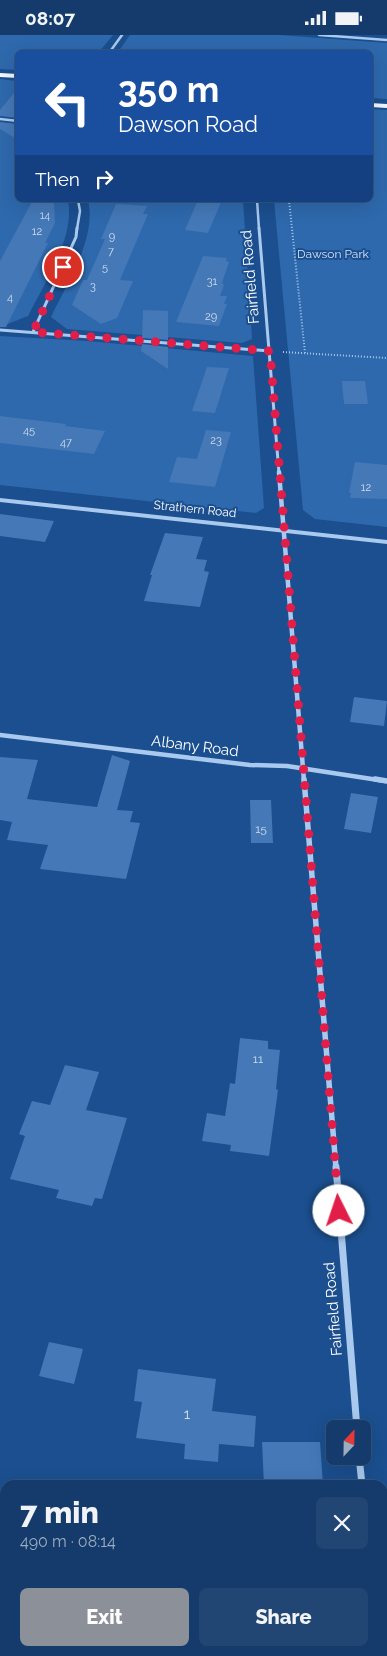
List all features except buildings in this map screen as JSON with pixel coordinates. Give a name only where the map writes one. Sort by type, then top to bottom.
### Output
[{"type":"main road","points":[[0,75],[15,77]]},
{"type":"main road","points":[[373,105],[387,106]]},
{"type":"street","points":[[110,50],[122,35]]},
{"type":"street","points":[[319,35],[387,40]]},
{"type":"street","points":[[0,119],[15,121]]},
{"type":"street","points":[[33,332],[76,237],[80,211],[78,202]]},
{"type":"street","name":"Fairfield Road","points":[[257,202],[356,1420]]},
{"type":"street","points":[[0,330],[270,351]]},
{"type":"street","name":"Strathern Road","points":[[0,500],[387,542]]},
{"type":"street","name":"Albany Road","points":[[0,735],[250,765],[287,766],[387,781]]},
{"type":"street","points":[[360,1465],[361,1480]]},
{"type":"path","points":[[289,202],[305,353]]},
{"type":"path","points":[[270,351],[387,358]]},
{"type":"green space","points":[[0,35],[113,35],[101,50],[15,50],[15,70],[0,69]]},
{"type":"green space","points":[[130,35],[279,35],[387,43],[387,99],[373,98],[373,50],[119,50]]},
{"type":"green space","points":[[0,79],[15,81],[15,117],[0,115]]},
{"type":"green space","name":"Dawson Park","points":[[373,109],[387,110],[387,527],[315,519],[303,510],[274,202],[373,202]]},
{"type":"green space","points":[[15,124],[15,202],[68,202],[69,215],[63,244],[57,259],[28,316],[5,325],[0,324],[0,125]]},
{"type":"green space","points":[[88,202],[243,202],[252,339],[242,343],[67,329],[51,317],[79,260],[88,230],[90,215]]},
{"type":"green space","points":[[0,336],[87,341],[253,356],[264,508],[256,513],[0,485]]},
{"type":"route","points":[[63,267],[33,332],[270,351],[339,1211]]}]
